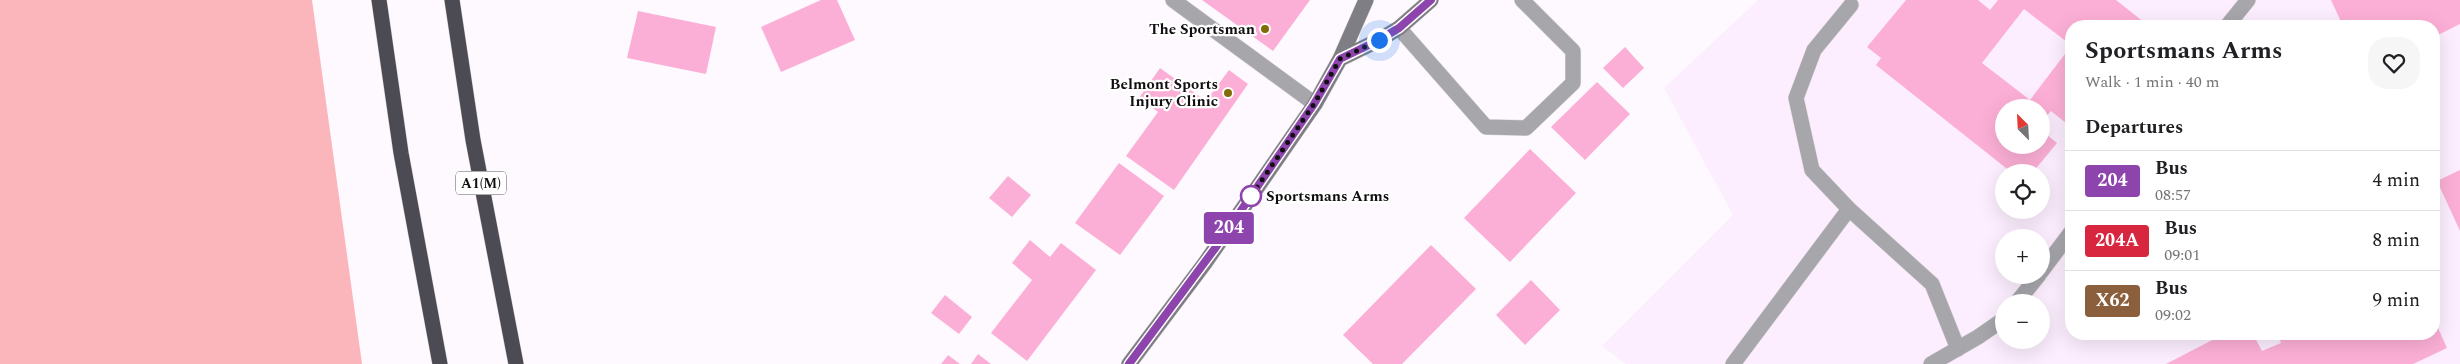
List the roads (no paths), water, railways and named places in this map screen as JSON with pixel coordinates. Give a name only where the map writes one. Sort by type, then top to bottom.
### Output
[{"type":"highway","points":[[380,0],[401,153],[440,364]]},
{"type":"highway","name":"A1(M)","points":[[452,0],[473,140],[516,364]]},
{"type":"street","points":[[1129,364],[1205,262],[1314,104],[1340,59],[1366,0]]},
{"type":"street","points":[[1340,59],[1399,28],[1432,0]]},
{"type":"lane","points":[[1173,0],[1314,104]]},
{"type":"lane","points":[[1399,28],[1486,127],[1526,128],[1573,83],[1572,51],[1522,0]]},
{"type":"lane","points":[[2233,20],[2248,0]]},
{"type":"lane","points":[[1851,5],[1814,50],[1796,98],[1812,170],[1849,209],[1932,284],[1958,349]]},
{"type":"lane","points":[[1733,364],[1849,209]]},
{"type":"lane","points":[[2050,260],[2065,240]]},
{"type":"lane","points":[[2024,294],[2032,284]]},
{"type":"lane","points":[[1931,364],[1995,325]]},
{"type":"place","name":"The Sportsman","points":[[1265,29]]},
{"type":"place","name":"Belmont Sports Injury Clinic","points":[[1228,93]]},
{"type":"place","name":"Sportsmans Arms","points":[[1251,196]]}]
